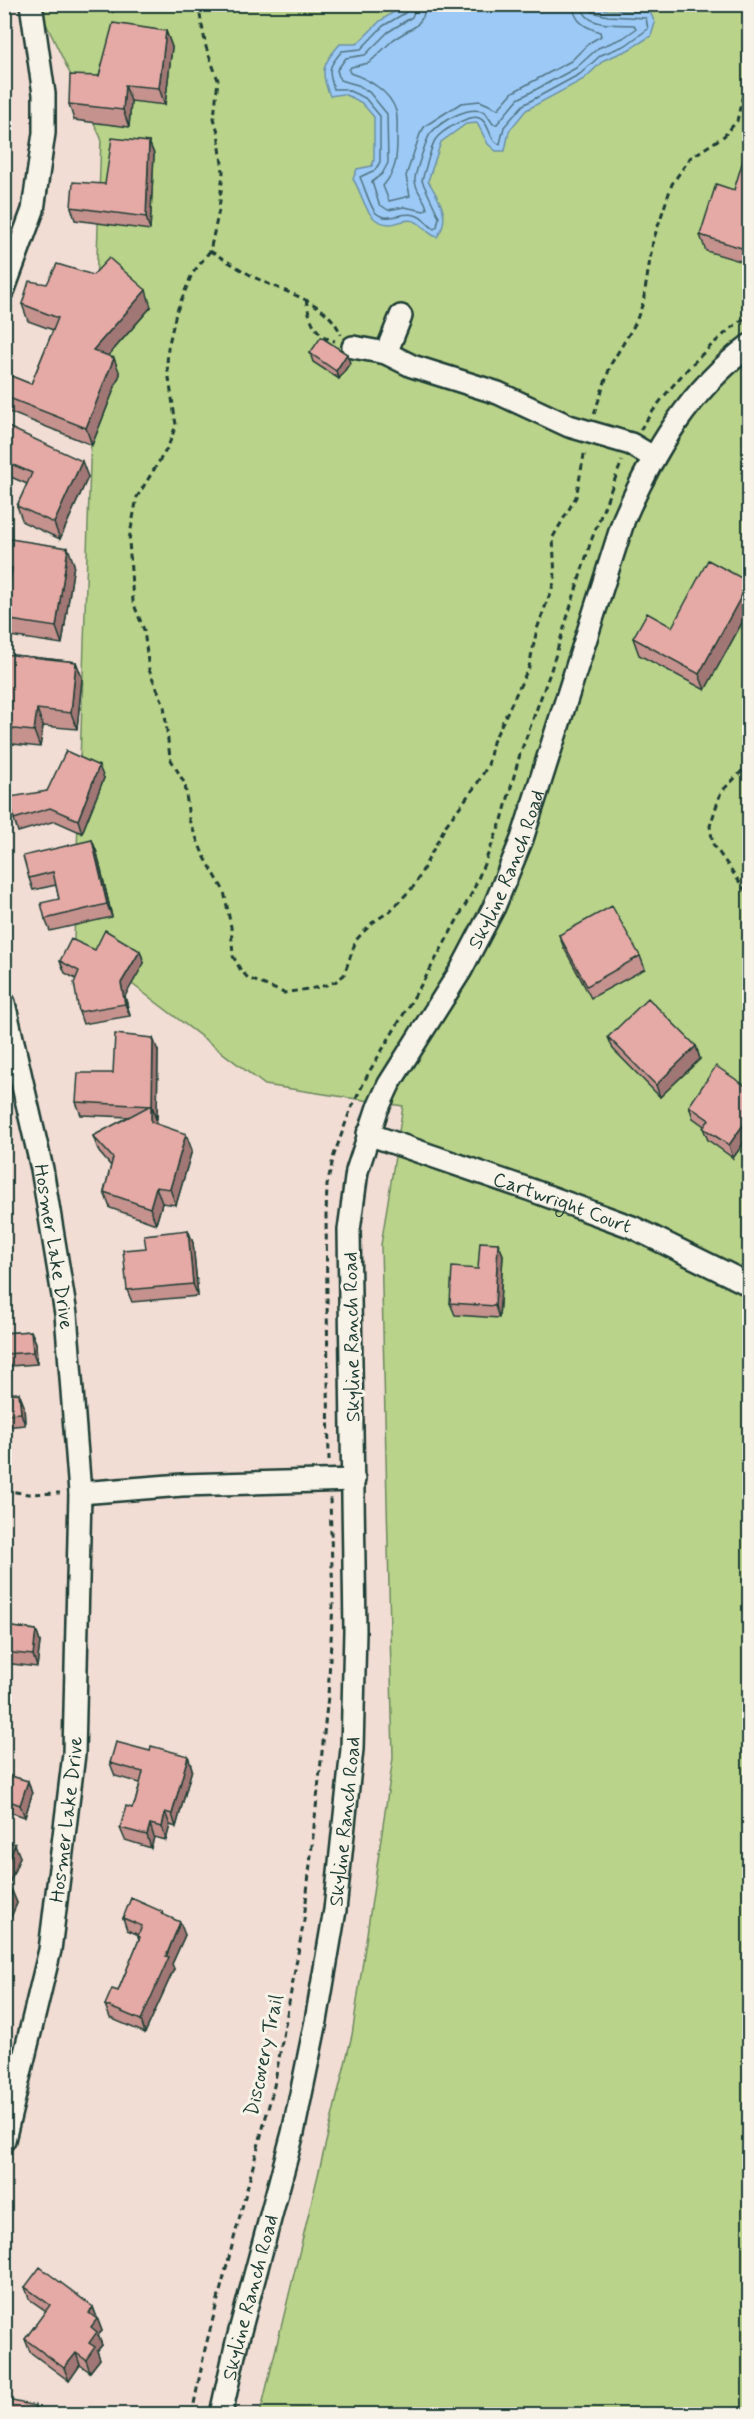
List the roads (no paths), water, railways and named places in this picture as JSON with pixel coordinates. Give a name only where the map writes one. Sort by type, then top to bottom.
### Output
[{"type":"street","points":[[4,289],[33,210],[44,133],[44,94],[31,4]]},
{"type":"street","points":[[386,353],[401,316]]},
{"type":"street","name":"Skyline Ranch Road","points":[[221,2415],[236,2346],[293,2133],[316,2021],[335,1910],[352,1749],[355,1631],[354,1480],[349,1315],[350,1230],[357,1171],[368,1134],[389,1084],[461,970],[494,907],[522,839],[624,519],[653,457],[679,417],[701,389],[750,345]]},
{"type":"street","points":[[353,346],[386,353],[412,366],[498,393],[569,426],[632,444],[653,457]]},
{"type":"street","name":"Hosmer Lake Drive","points":[[4,1003],[42,1169],[66,1314],[80,1493],[73,1765],[50,1950],[4,2140]]},
{"type":"street","name":"Cartwright Court","points":[[368,1134],[632,1227],[750,1285]]},
{"type":"street","points":[[80,1493],[182,1485],[354,1480]]},
{"type":"water","points":[[406,4],[585,5],[608,10],[650,12],[655,23],[651,36],[628,50],[604,60],[584,79],[526,110],[509,131],[505,151],[496,151],[488,144],[477,123],[466,124],[441,142],[428,181],[440,201],[444,215],[437,237],[414,221],[382,223],[370,214],[353,179],[357,169],[372,166],[374,117],[362,103],[353,98],[343,94],[330,96],[324,73],[326,62],[340,44],[357,44],[380,21]]}]
